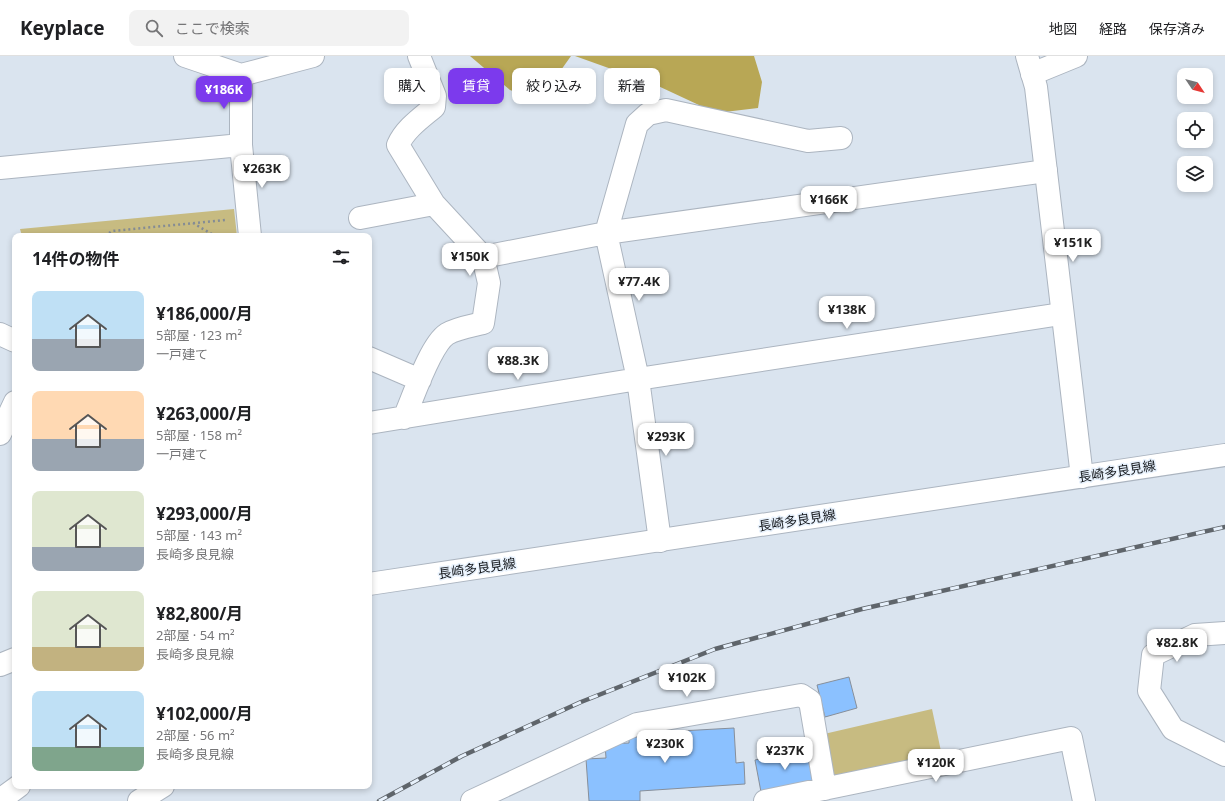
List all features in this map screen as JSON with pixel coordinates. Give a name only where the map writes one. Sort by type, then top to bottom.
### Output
[{"type":"street","points":[[185,56],[241,75],[313,56]]},
{"type":"street","points":[[404,418],[432,353],[446,334],[466,327],[483,324],[489,283],[483,257],[434,204],[398,145],[401,138],[411,127],[434,107],[435,96],[419,56]]},
{"type":"street","points":[[1076,56],[1030,65],[1036,87],[1082,477]]},
{"type":"street","points":[[241,75],[241,145],[250,233]]},
{"type":"street","points":[[660,541],[638,378],[606,233],[637,124],[648,114],[666,110],[808,141],[841,138]]},
{"type":"street","points":[[0,168],[241,145]]},
{"type":"street","points":[[483,257],[606,233],[1046,171]]},
{"type":"street","points":[[360,218],[434,204]]},
{"type":"street","points":[[372,423],[638,378],[1062,314]]},
{"type":"street","points":[[0,334],[12,340]]},
{"type":"street","points":[[372,359],[420,380]]},
{"type":"street","points":[[0,434],[12,408]]},
{"type":"street","name":"長崎多良見線","points":[[372,584],[1225,455]]},
{"type":"street","points":[[1225,633],[1195,635],[1153,655],[1148,691],[1173,729],[1225,755]]},
{"type":"street","points":[[0,665],[12,660]]},
{"type":"street","points":[[472,801],[637,724],[801,695],[810,700],[825,789]]},
{"type":"street","points":[[765,801],[1070,738],[1084,801]]},
{"type":"street","points":[[0,800],[15,789]]},
{"type":"street","points":[[140,801],[159,789]]},
{"type":"path","points":[[109,233],[112,231],[226,219]]},
{"type":"path","points":[[192,223],[210,233]]},
{"type":"shaded area","points":[[470,56],[571,56],[562,68],[512,68],[512,91],[504,85],[504,68],[484,68]]},
{"type":"shaded area","points":[[575,56],[754,56],[762,82],[758,108],[716,113],[660,87],[660,68],[609,68]]},
{"type":"shaded area","points":[[234,209],[237,233],[21,233],[20,229]]},
{"type":"shaded area","points":[[932,709],[942,756],[834,780],[824,734]]},
{"type":"building","points":[[849,677],[857,708],[825,717],[817,685]]},
{"type":"building","points":[[734,728],[736,763],[744,762],[745,784],[640,791],[640,801],[589,801],[586,759],[606,758],[605,744],[629,743],[629,737],[644,737],[644,733]]},
{"type":"building","points":[[808,749],[814,782],[761,792],[755,760]]},
{"type":"railway","points":[[379,801],[462,756],[581,702],[715,649],[862,609],[1225,527]]}]
